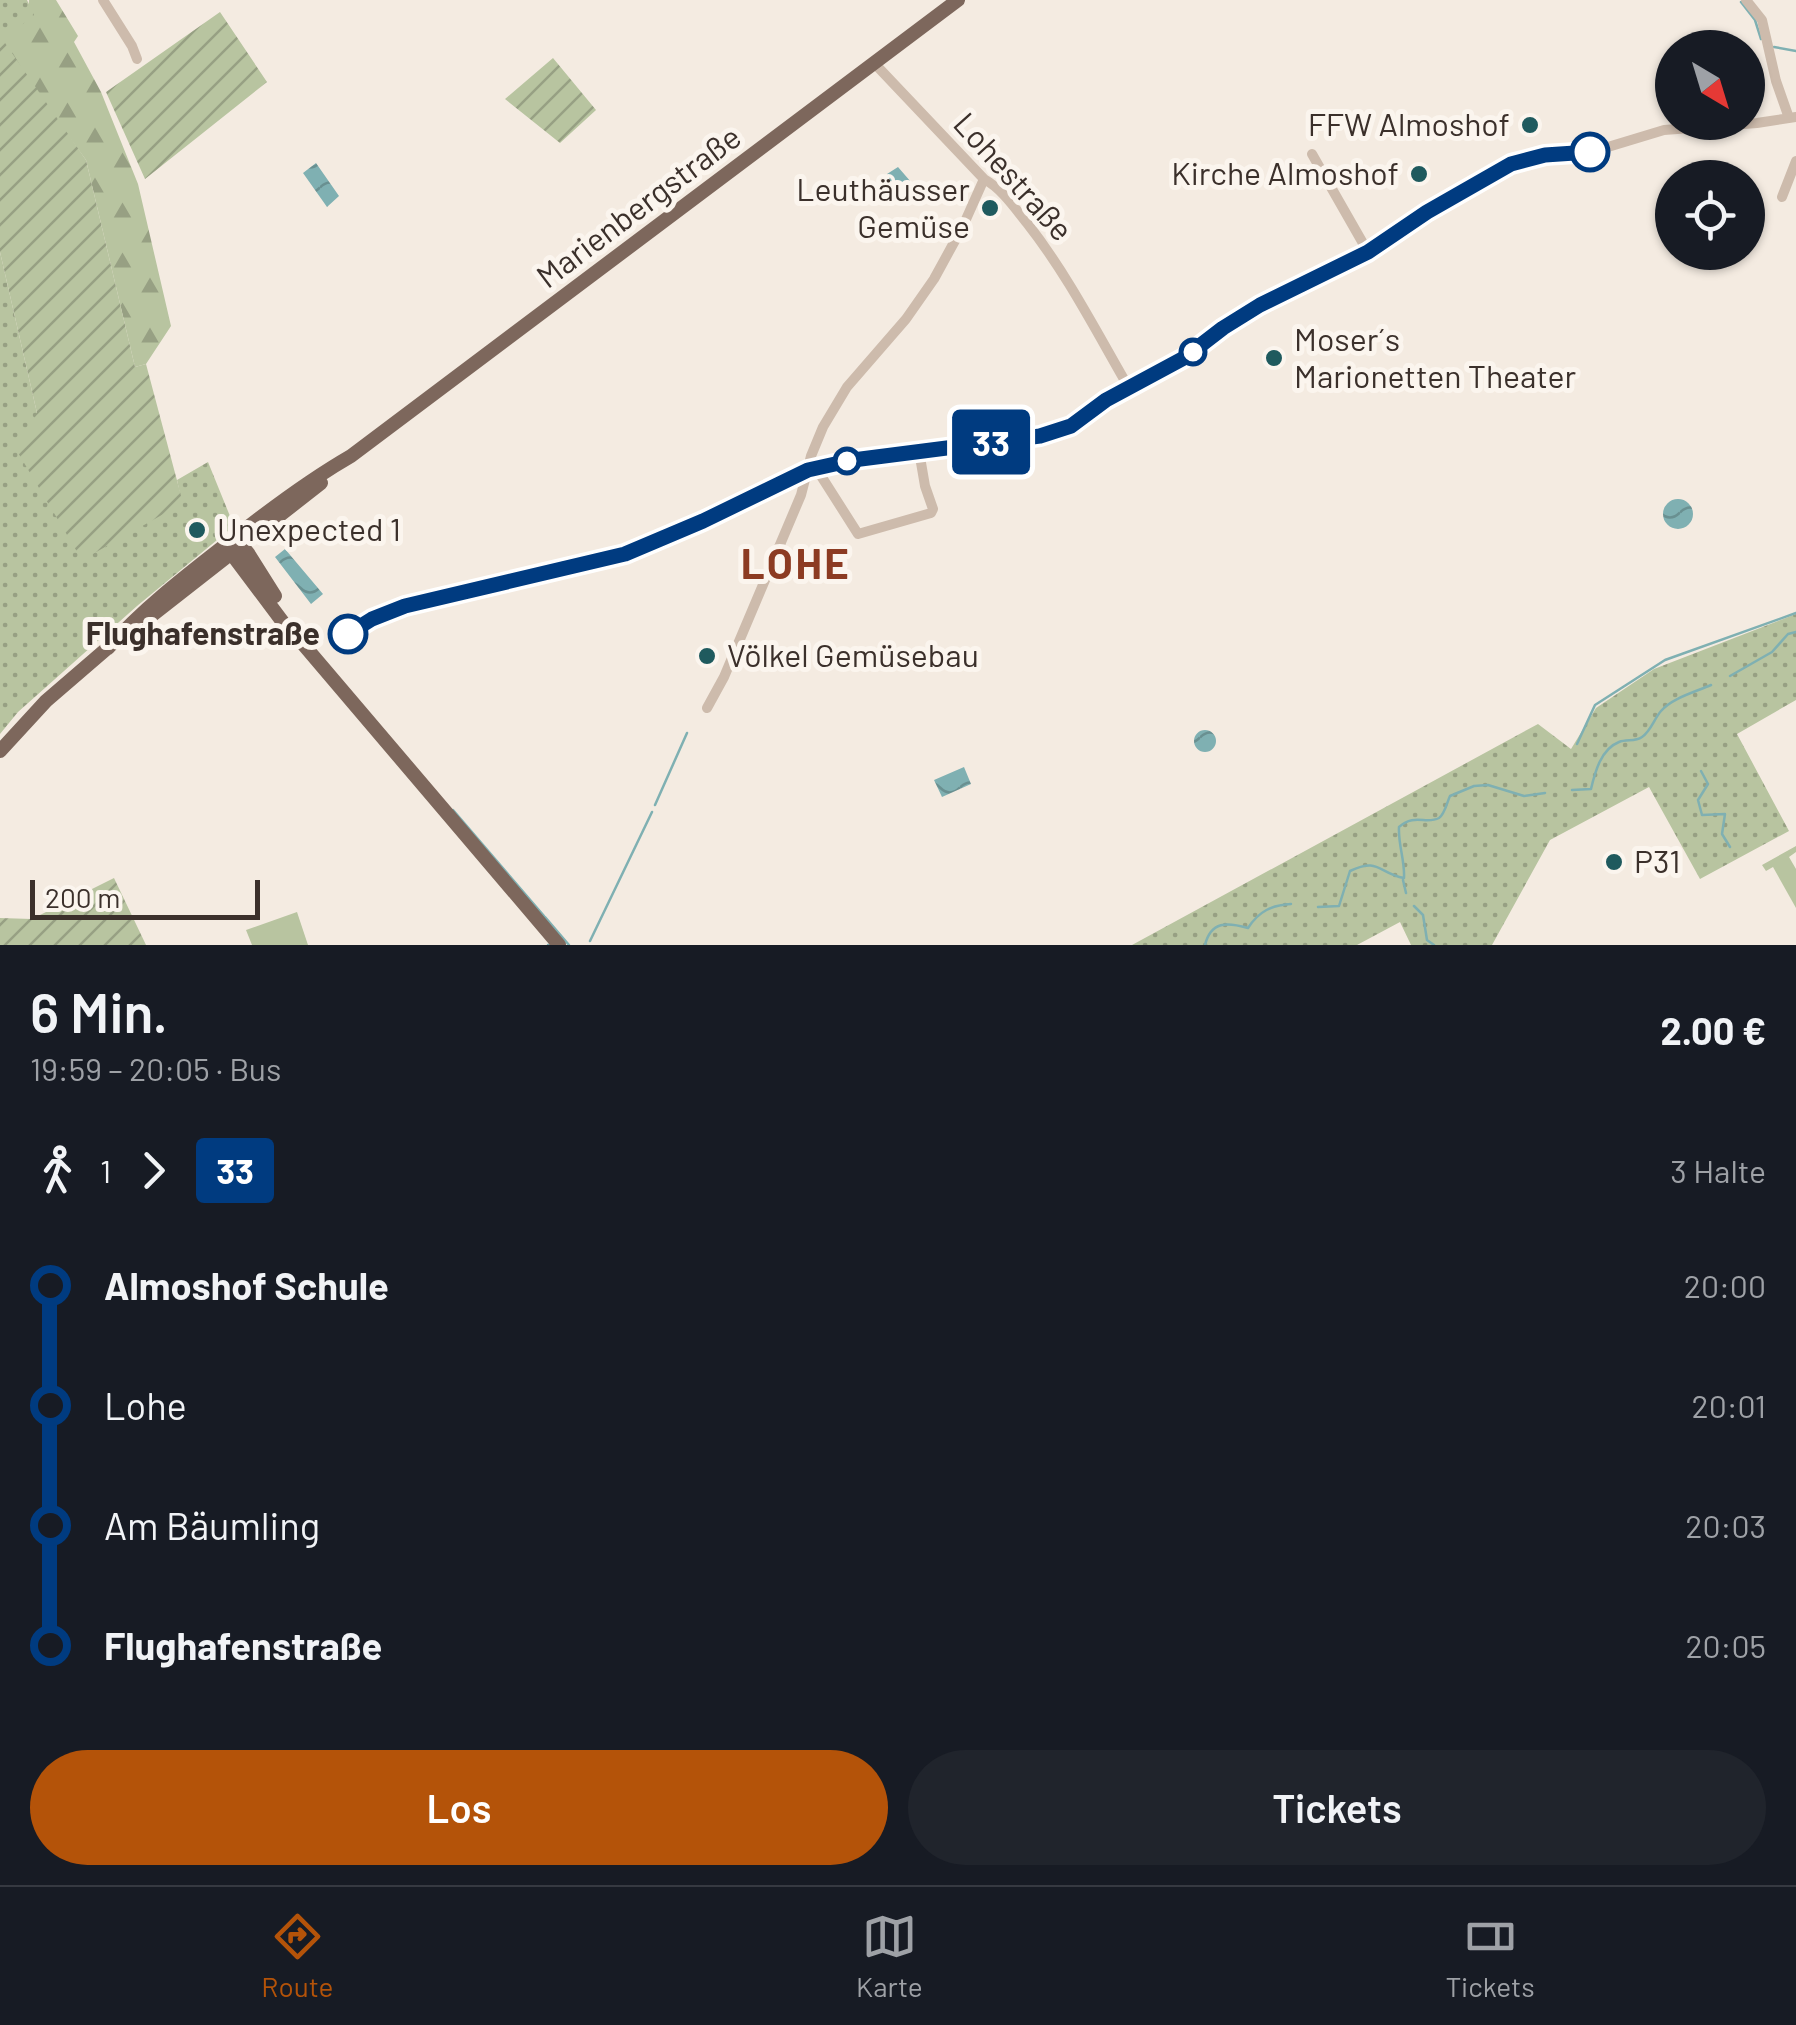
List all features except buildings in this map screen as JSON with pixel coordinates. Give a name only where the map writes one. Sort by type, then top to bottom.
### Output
[{"type":"main road","name":"Marienbergstraße","points":[[0,751],[46,701],[234,546],[958,0]]},
{"type":"main road","points":[[234,546],[282,622],[559,945]]},
{"type":"street","points":[[103,0],[137,59]]},
{"type":"street","points":[[812,469],[1058,432],[1106,400],[1184,358],[1260,305],[1368,252],[1427,212],[1511,164],[1545,155],[1598,150],[1664,130],[1793,118],[1776,81],[1762,20],[1746,0]]},
{"type":"street","name":"Lohestraße","points":[[874,64],[984,179],[1003,193],[1062,268],[1129,388]]},
{"type":"street","points":[[1312,154],[1368,252]]},
{"type":"street","points":[[1782,196],[1796,161]]},
{"type":"street","points":[[707,708],[724,677],[812,469],[820,432],[838,400],[934,279],[964,226],[984,179]]},
{"type":"street","points":[[812,469],[858,534],[931,513],[919,451]]},
{"type":"green space","points":[[0,0],[27,0],[34,15],[0,42]]},
{"type":"green space","points":[[29,0],[56,0],[78,36],[74,42],[101,92],[138,184],[171,326],[146,364],[135,367],[86,160],[0,42],[0,31],[28,15]]},
{"type":"green space","points":[[220,12],[267,82],[145,179],[106,92]]},
{"type":"green space","points":[[3,40],[86,160],[135,367],[146,364],[183,503],[82,560],[17,451],[37,413],[0,252]]},
{"type":"green space","points":[[553,58],[596,110],[560,143],[505,99]]},
{"type":"green space","points":[[0,252],[37,413],[182,503],[177,480],[208,462],[234,526],[137,606],[18,712],[0,734]]},
{"type":"green space","points":[[1796,614],[1796,700],[1737,734],[1789,831],[1700,879],[1649,787],[1550,840],[1492,945],[1411,945],[1400,922],[1357,945],[1132,945],[1538,724],[1571,749],[1596,708],[1654,669]]},
{"type":"green space","points":[[1796,846],[1796,852],[1789,857],[1796,869],[1796,908],[1773,867],[1766,871],[1762,865]]},
{"type":"green space","points":[[114,878],[146,945],[0,945],[0,918],[32,919]]},
{"type":"green space","points":[[297,912],[308,945],[252,945],[246,930]]},
{"type":"water","points":[[316,163],[339,196],[327,207],[303,173]]},
{"type":"water","points":[[898,167],[911,182],[901,194],[887,177]]},
{"type":"water","points":[[1678,499],[1692,508],[1693,514],[1684,528],[1678,529],[1664,520],[1663,514],[1672,500]]},
{"type":"water","points":[[285,549],[323,594],[311,604],[275,557]]},
{"type":"water","points":[[1205,730],[1213,733],[1213,749],[1205,752],[1197,749],[1194,741],[1197,733]]},
{"type":"water","points":[[964,767],[971,784],[942,797],[934,780]]},
{"type":"waterway","points":[[1741,2],[1758,30]]},
{"type":"waterway","points":[[1774,47],[1796,51]]},
{"type":"waterway","points":[[1577,744],[1595,705],[1665,660],[1796,613]]},
{"type":"waterway","points":[[1730,676],[1772,652],[1788,634],[1796,632]]},
{"type":"waterway","points":[[1572,790],[1591,789],[1600,762],[1613,745],[1642,737],[1666,706],[1711,685]]},
{"type":"waterway","points":[[655,805],[687,733]]},
{"type":"waterway","points":[[1701,771],[1708,784],[1698,800],[1702,815],[1725,814],[1722,834],[1730,847]]},
{"type":"waterway","points":[[1318,907],[1339,906],[1350,871],[1360,867],[1373,866],[1404,878],[1399,827],[1410,821],[1439,818],[1450,796],[1488,785],[1524,796],[1545,793]]},
{"type":"waterway","points":[[453,810],[544,916]]},
{"type":"waterway","points":[[590,941],[652,812]]},
{"type":"waterway","points":[[1403,880],[1406,893]]},
{"type":"waterway","points":[[1205,945],[1216,927],[1227,924],[1248,928],[1267,910],[1291,904]]},
{"type":"waterway","points":[[1414,906],[1423,915],[1427,940],[1434,945]]},
{"type":"waterway","points":[[545,917],[569,945]]},
{"type":"bus line","name":"33","points":[[348,634],[405,606],[625,554],[808,470],[853,460],[1058,432],[1106,400],[1184,358],[1260,305],[1368,252],[1472,184],[1511,164],[1545,155],[1590,152]]},
{"type":"place","name":"FFW Almoshof","points":[[1530,125]]},
{"type":"place","name":"Kirche Almoshof","points":[[1419,174]]},
{"type":"place","name":"Leuthäusser Gemüse","points":[[990,208]]},
{"type":"place","name":"Moser´s Marionetten Theater","points":[[1274,358]]},
{"type":"place","name":"Unexpected 1","points":[[197,530]]},
{"type":"place","name":"Flughafenstraße","points":[[348,634]]},
{"type":"place","name":"Völkel Gemüsebau","points":[[707,656]]},
{"type":"place","name":"P31","points":[[1614,862]]},
{"type":"district","name":"LOHE","points":[[796,564]]}]
